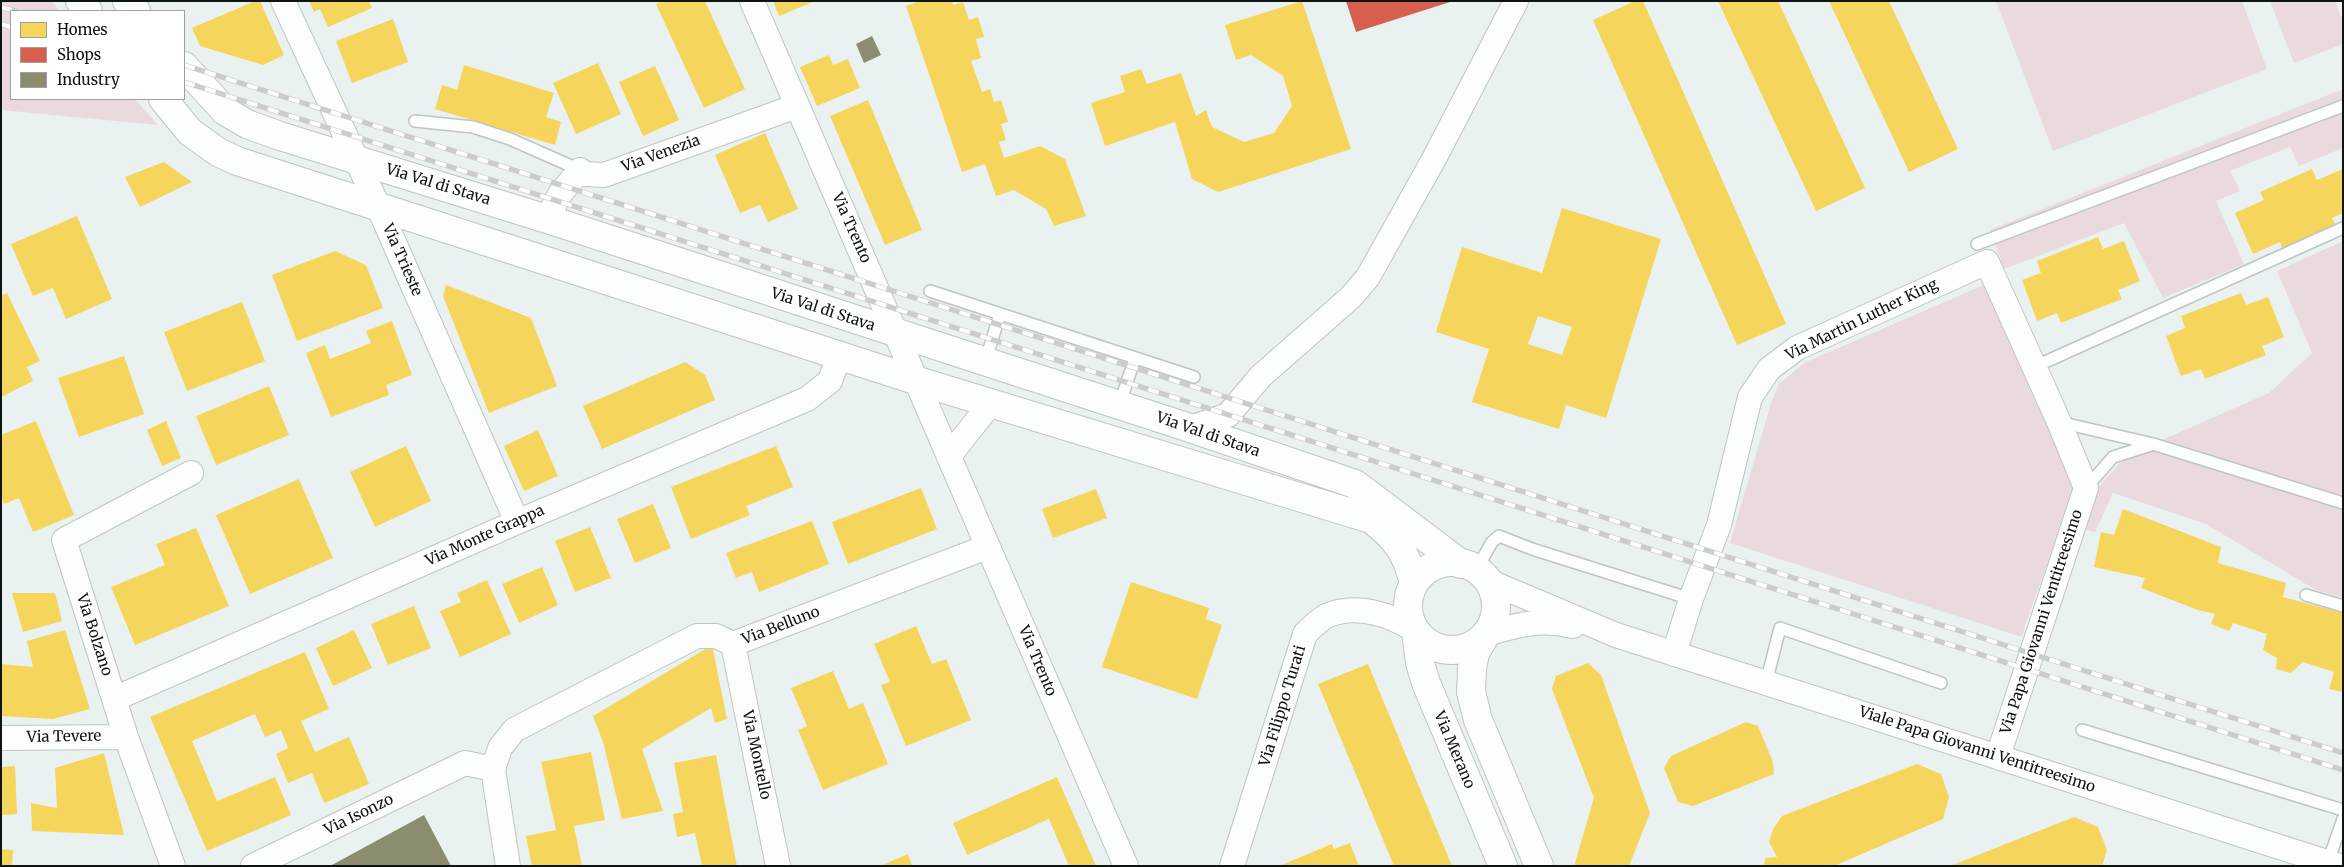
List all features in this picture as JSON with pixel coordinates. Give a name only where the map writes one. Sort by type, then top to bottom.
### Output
[{"type":"street","name":"Via Trieste","points":[[282,1],[378,206],[517,522]]},
{"type":"street","name":"Via Trento","points":[[752,1],[898,334],[987,547],[1126,866]]},
{"type":"street","points":[[1190,428],[1228,415],[1261,376],[1351,298],[1368,277],[1436,157],[1516,1]]},
{"type":"street","name":"Via Val di Stava","points":[[185,67],[216,102],[236,118],[271,133],[547,219],[1190,428],[1355,484],[1475,571]]},
{"type":"street","name":"Via Val di Stava","points":[[164,100],[190,132],[218,152],[264,170],[918,382],[1371,519],[1389,532],[1398,544],[1408,560],[1414,583]]},
{"type":"street","name":"Via Venezia","points":[[580,170],[585,174],[604,175],[798,106]]},
{"type":"street","points":[[547,219],[560,194],[580,170]]},
{"type":"street","points":[[1982,253],[2059,422],[2086,488]]},
{"type":"street","name":"Via Martin Luther King","points":[[1674,654],[1691,599],[1719,525],[1750,397],[1769,369],[1797,348],[1982,253]]},
{"type":"street","name":"Via Monte Grappa","points":[[114,699],[517,522],[807,399],[830,381],[839,356]]},
{"type":"street","points":[[949,456],[991,403]]},
{"type":"street","name":"Via Bolzano","points":[[173,866],[126,737],[64,540],[192,473]]},
{"type":"street","name":"Via Papa Giovanni Ventitreesimo","points":[[2000,758],[2001,747],[2086,488]]},
{"type":"street","name":"Via Belluno","points":[[493,769],[500,748],[514,730],[697,636],[716,636],[734,644],[987,547]]},
{"type":"street","points":[[1486,634],[1470,646],[1456,650],[1440,649],[1427,642],[1416,631],[1409,613],[1409,597],[1414,583],[1424,572],[1439,564],[1475,571],[1494,595],[1496,610],[1492,625],[1475,653],[1471,692],[1478,720],[1539,866]]},
{"type":"street","name":"Viale Papa Giovanni Ventitreesimo","points":[[1475,571],[1616,635]]},
{"type":"street","name":"Via Filippo Turati","points":[[1232,866],[1305,634],[1325,616],[1350,611],[1371,611],[1405,624],[1416,631]]},
{"type":"street","name":"Viale Papa Giovanni Ventitreesimo","points":[[1486,634],[1524,623],[1552,621],[1616,635],[2333,864]]},
{"type":"street","name":"Via Merano","points":[[1416,631],[1420,663],[1426,682],[1503,866]]},
{"type":"street","name":"Via Montello","points":[[734,644],[778,866]]},
{"type":"street","name":"Via Tevere","points":[[1,738],[126,737]]},
{"type":"street","name":"Via Isonzo","points":[[252,866],[466,763],[493,769]]},
{"type":"street","points":[[493,769],[508,866]]},
{"type":"lane","points":[[1982,253],[2343,106]]},
{"type":"lane","points":[[415,121],[473,128],[510,139],[580,170]]},
{"type":"lane","points":[[2034,366],[2343,228]]},
{"type":"lane","points":[[930,291],[1194,377]]},
{"type":"lane","points":[[985,362],[1000,314]]},
{"type":"lane","points":[[1119,406],[1134,358]]},
{"type":"lane","points":[[2059,422],[2153,444],[2343,503]]},
{"type":"lane","name":"Via Papa Giovanni Ventitreesimo","points":[[2086,488],[2112,457],[2153,444]]},
{"type":"lane","points":[[1475,571],[1492,542],[1498,536],[1532,549],[1691,599]]},
{"type":"lane","points":[[2306,595],[2343,606]]},
{"type":"lane","points":[[1766,683],[1780,628],[1941,684]]},
{"type":"lane","points":[[2082,730],[2343,810]]},
{"type":"lane","points":[[2333,864],[2343,819]]},
{"type":"shaded area","points":[[1,1],[51,1],[59,10],[10,10],[10,100],[136,100],[158,125],[1,110]]},
{"type":"shaded area","points":[[1996,1],[2242,1],[2267,69],[2053,151]]},
{"type":"shaded area","points":[[2270,1],[2335,1],[2343,21],[2343,44],[2294,63]]},
{"type":"shaded area","points":[[2343,89],[2343,148],[2299,166],[2290,147],[2230,171],[2240,191],[2216,201],[2244,264],[2163,298],[2124,223],[2004,269],[1990,230]]},
{"type":"shaded area","points":[[2343,241],[2343,598],[2316,590],[2206,524],[2113,493],[2095,532],[2084,529],[2097,489],[2120,463],[2153,444],[2269,393],[2312,353],[2277,271]]},
{"type":"shaded area","points":[[1986,284],[2076,485],[2022,637],[1730,543],[1772,400],[1779,384],[1804,363]]},
{"type":"building: Homes","points":[[255,1],[260,1],[284,55],[263,65],[200,46],[192,28]]},
{"type":"building: Homes","points":[[309,1],[369,1],[372,8],[328,27],[320,9],[314,12]]},
{"type":"building: Homes","points":[[662,1],[705,1],[745,89],[704,108],[656,4]]},
{"type":"building: Homes","points":[[773,1],[815,1],[779,16]]},
{"type":"building: Homes","points":[[920,1],[952,1],[953,5],[963,2],[969,20],[978,17],[984,37],[976,39],[981,58],[971,61],[982,92],[990,89],[994,102],[1001,100],[1008,122],[1001,124],[1006,140],[999,142],[1004,158],[1040,146],[1065,159],[1086,216],[1054,226],[1046,209],[1014,190],[996,196],[985,164],[962,172],[906,6]]},
{"type":"building: Homes","points":[[1302,1],[1351,149],[1218,192],[1192,179],[1175,122],[1105,146],[1091,103],[1125,92],[1120,76],[1141,69],[1147,84],[1181,73],[1196,116],[1206,110],[1212,127],[1244,142],[1274,133],[1292,106],[1283,76],[1251,55],[1236,60],[1225,25]]},
{"type":"building: Homes","points":[[1635,1],[1643,1],[1786,324],[1737,345],[1593,20]]},
{"type":"building: Homes","points":[[1718,1],[1778,1],[1865,188],[1816,211]]},
{"type":"building: Homes","points":[[1829,1],[1889,1],[1958,149],[1909,172]]},
{"type":"building: Homes","points":[[393,19],[408,62],[352,83],[336,41]]},
{"type":"building: Homes","points":[[829,55],[833,65],[848,59],[860,88],[817,106],[800,67]]},
{"type":"building: Homes","points":[[598,63],[621,114],[576,134],[553,83]]},
{"type":"building: Homes","points":[[464,65],[554,93],[546,117],[561,122],[555,145],[435,109],[442,85],[457,90]]},
{"type":"building: Homes","points":[[655,66],[679,120],[643,136],[619,82]]},
{"type":"building: Homes","points":[[868,100],[922,230],[885,245],[830,116]]},
{"type":"building: Homes","points":[[765,133],[798,209],[768,222],[760,205],[740,213],[715,155]]},
{"type":"building: Homes","points":[[164,162],[192,182],[140,207],[125,177]]},
{"type":"building: Homes","points":[[2312,169],[2317,180],[2343,169],[2343,213],[2332,218],[2337,227],[2283,251],[2280,242],[2253,254],[2235,213],[2264,200],[2260,192]]},
{"type":"building: Homes","points":[[1562,208],[1661,239],[1606,418],[1566,405],[1559,429],[1472,402],[1489,349],[1436,332],[1462,247],[1542,273]],"holes":[[[1538,316],[1572,327],[1562,355],[1528,344]]]},
{"type":"building: Homes","points":[[77,216],[112,299],[66,319],[53,288],[33,296],[11,244]]},
{"type":"building: Homes","points":[[2098,237],[2103,249],[2124,241],[2140,281],[2118,290],[2122,299],[2061,323],[2057,313],[2037,321],[2022,280],[2041,273],[2037,261]]},
{"type":"building: Homes","points":[[335,251],[366,265],[383,308],[297,341],[272,275]]},
{"type":"building: Homes","points":[[446,285],[531,318],[557,386],[489,413],[443,296]]},
{"type":"building: Homes","points":[[7,293],[40,361],[27,367],[33,381],[1,397],[1,296]]},
{"type":"building: Homes","points":[[2241,293],[2246,305],[2268,297],[2284,337],[2262,346],[2266,355],[2205,379],[2201,369],[2181,376],[2166,336],[2185,328],[2181,316]]},
{"type":"building: Homes","points":[[242,302],[265,361],[187,391],[164,332]]},
{"type":"building: Homes","points":[[392,321],[412,375],[386,385],[389,395],[331,417],[306,353],[325,345],[330,359],[371,343],[366,331]]},
{"type":"building: Homes","points":[[124,356],[144,414],[79,437],[58,378]]},
{"type":"building: Homes","points":[[685,362],[705,375],[715,400],[602,449],[583,406]]},
{"type":"building: Homes","points":[[269,386],[289,435],[216,465],[196,416]]},
{"type":"building: Homes","points":[[36,421],[74,515],[33,532],[19,498],[4,504],[1,497],[1,435]]},
{"type":"building: Homes","points":[[166,421],[181,458],[162,466],[147,430]]},
{"type":"building: Homes","points":[[538,430],[558,476],[524,491],[504,446]]},
{"type":"building: Homes","points":[[406,446],[431,501],[375,527],[350,472]]},
{"type":"building: Homes","points":[[776,446],[793,487],[746,506],[750,515],[691,539],[671,487]]},
{"type":"building: Homes","points":[[299,479],[333,558],[250,594],[216,515]]},
{"type":"building: Homes","points":[[921,488],[937,529],[848,564],[832,522]]},
{"type":"building: Homes","points":[[1096,489],[1107,518],[1053,538],[1042,509]]},
{"type":"building: Homes","points":[[653,504],[671,548],[635,563],[617,519]]},
{"type":"building: Homes","points":[[2123,509],[2221,547],[2218,563],[2286,583],[2283,597],[2343,613],[2343,692],[2329,689],[2334,672],[2303,662],[2291,673],[2276,669],[2277,658],[2263,650],[2267,634],[2233,623],[2229,631],[2211,624],[2215,614],[2198,610],[2141,588],[2145,578],[2094,567],[2101,532],[2114,535]]},
{"type":"building: Homes","points":[[812,521],[829,564],[759,592],[752,572],[736,578],[726,553]]},
{"type":"building: Homes","points":[[590,527],[611,578],[575,592],[555,541]]},
{"type":"building: Homes","points":[[196,528],[229,606],[135,645],[111,587],[165,565],[156,544]]},
{"type":"building: Homes","points":[[542,567],[558,605],[519,623],[502,584]]},
{"type":"building: Homes","points":[[487,580],[511,634],[460,657],[440,611],[461,602],[457,593]]},
{"type":"building: Homes","points":[[1131,582],[1209,608],[1206,619],[1222,625],[1197,699],[1102,667]]},
{"type":"building: Homes","points":[[12,593],[55,593],[62,621],[23,632]]},
{"type":"building: Homes","points":[[414,606],[431,648],[388,665],[371,624]]},
{"type":"building: Homes","points":[[916,626],[932,664],[946,659],[971,720],[906,746],[881,685],[890,682],[874,644]]},
{"type":"building: Homes","points":[[65,630],[90,709],[53,719],[1,716],[1,664],[33,667],[27,641]]},
{"type":"building: Homes","points":[[354,630],[372,668],[333,686],[316,648]]},
{"type":"building: Homes","points":[[712,645],[727,719],[715,723],[711,708],[642,749],[663,811],[622,819],[603,742],[593,716]]},
{"type":"building: Homes","points":[[305,652],[329,709],[301,721],[315,752],[349,737],[369,784],[324,803],[312,773],[288,783],[276,754],[288,748],[281,730],[265,737],[255,714],[192,741],[217,801],[275,777],[291,815],[207,851],[150,717]]},
{"type":"building: Homes","points":[[1588,663],[1601,675],[1650,813],[1629,866],[1574,866],[1594,798],[1552,689],[1556,676]]},
{"type":"building: Homes","points":[[1368,664],[1452,866],[1394,866],[1318,684]]},
{"type":"building: Homes","points":[[833,671],[849,709],[863,703],[888,764],[823,790],[798,730],[807,726],[791,688]]},
{"type":"building: Homes","points":[[1746,722],[1758,726],[1773,762],[1774,774],[1693,806],[1678,802],[1664,768],[1671,756]]},
{"type":"building: Homes","points":[[591,752],[605,820],[574,826],[582,866],[532,866],[526,836],[556,830],[541,762]]},
{"type":"building: Homes","points":[[104,753],[124,835],[32,831],[31,803],[57,808],[55,768]]},
{"type":"building: Homes","points":[[716,755],[737,866],[702,866],[695,833],[677,837],[673,814],[683,812],[674,763]]},
{"type":"building: Homes","points":[[1917,764],[1941,774],[1949,797],[1943,819],[1834,866],[1763,866],[1766,858],[1777,857],[1769,842],[1773,829],[1782,816]]},
{"type":"building: Homes","points":[[15,766],[17,814],[1,815],[1,767]]},
{"type":"building: Homes","points":[[1057,777],[1096,866],[1069,866],[1049,819],[967,855],[953,823]]},
{"type":"building: Homes","points":[[2074,817],[2098,827],[2107,850],[2102,866],[1950,866]]},
{"type":"building: Homes","points":[[1350,843],[1359,866],[1279,866],[1332,844],[1334,849]]},
{"type":"building: Homes","points":[[1,849],[13,850],[12,866],[1,866]]},
{"type":"building: Homes","points":[[908,854],[912,866],[880,866]]},
{"type":"building: Shops","points":[[1346,1],[1450,1],[1450,2],[1356,32]]},
{"type":"building: Industry","points":[[872,36],[881,55],[864,63],[856,44]]},
{"type":"building: Industry","points":[[424,815],[451,866],[330,866]]},
{"type":"railway","points":[[1,7],[12,10]]},
{"type":"railway","points":[[1,24],[10,27]]},
{"type":"railway","points":[[185,65],[2343,753]]},
{"type":"railway","points":[[185,82],[2343,770]]}]
